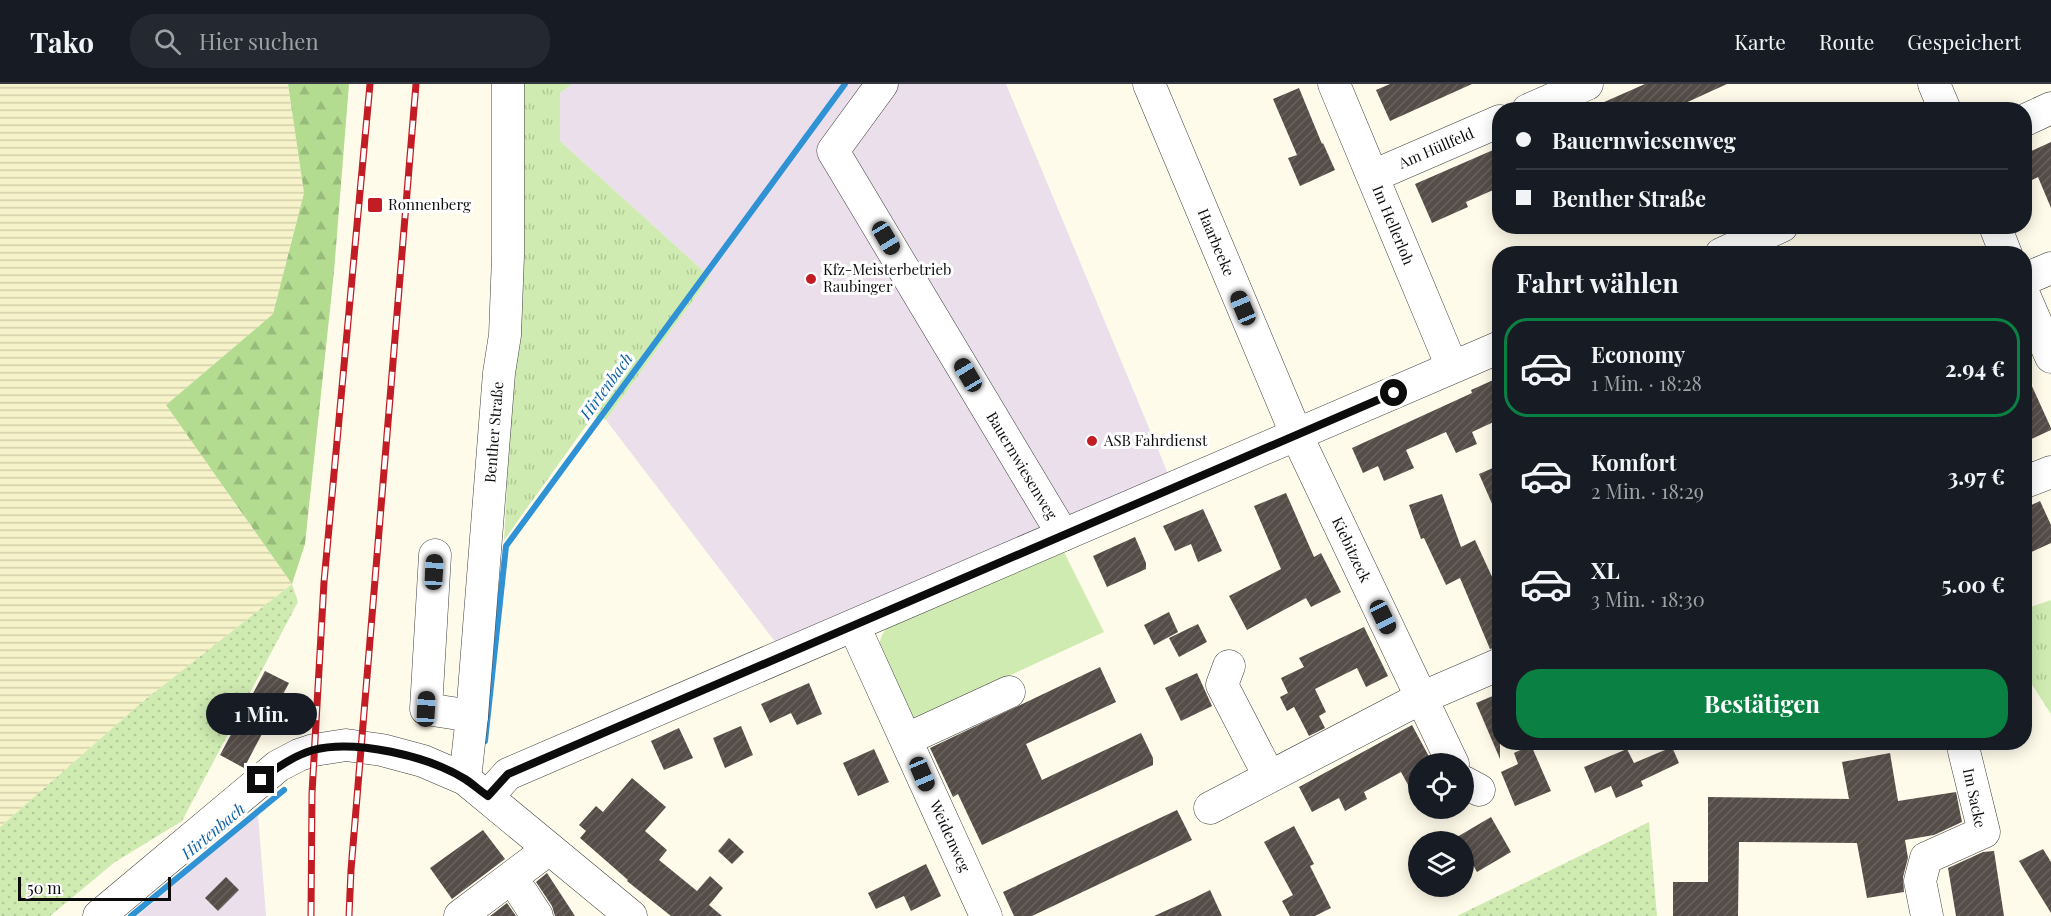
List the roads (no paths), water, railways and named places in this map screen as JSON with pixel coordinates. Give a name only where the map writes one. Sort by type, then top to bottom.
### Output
[{"type":"street","name":"Benther Straße","points":[[476,787],[471,716],[499,373],[505,335],[508,256],[507,84]]},
{"type":"street","name":"Bauernwiesenweg","points":[[882,84],[833,151],[1063,535]]},
{"type":"street","name":"Haarbeeke","points":[[1149,84],[1297,436]]},
{"type":"street","name":"Im Hellerloh","points":[[1334,84],[1452,367]]},
{"type":"street","points":[[1546,102],[1587,84]]},
{"type":"street","points":[[1934,84],[1942,102]]},
{"type":"street","points":[[2032,117],[2051,108]]},
{"type":"street","name":"Am Hüllfeld","points":[[1373,176],[1492,125]]},
{"type":"street","points":[[1738,246],[1765,234]]},
{"type":"street","points":[[2032,276],[2051,268]]},
{"type":"street","points":[[2032,313],[2051,357]]},
{"type":"street","name":"Bauernwiesenweg","points":[[476,787],[1492,350]]},
{"type":"street","name":"Kiebitzeck","points":[[1297,436],[1448,753]]},
{"type":"street","points":[[2032,479],[2051,472]]},
{"type":"street","points":[[435,555],[426,709],[471,716]]},
{"type":"street","name":"Weidenweg","points":[[855,626],[986,916]]},
{"type":"street","points":[[1229,666],[1222,685],[1269,776]]},
{"type":"street","points":[[1210,808],[1421,698],[1492,667]]},
{"type":"street","points":[[907,739],[1009,692]]},
{"type":"street","points":[[99,916],[278,766],[298,755],[314,750],[346,745],[382,750],[423,761],[476,787],[631,916]]},
{"type":"street","name":"Im Sacke","points":[[1927,916],[1920,881],[1926,858],[1984,832],[1964,750]]},
{"type":"street","points":[[460,916],[549,849]]},
{"type":"waterway","name":"Hirtenbach","points":[[485,741],[506,546],[845,84]]},
{"type":"waterway","name":"Hirtenbach","points":[[131,916],[284,790]]},
{"type":"railway","points":[[311,916],[312,793],[324,582],[370,84]]},
{"type":"railway","points":[[349,916],[416,84]]},
{"type":"place","name":"Ronnenberg","points":[[375,205]]},
{"type":"place","name":"Kfz-Meisterbetrieb Raubinger","points":[[811,279]]},
{"type":"place","name":"ASB Fahrdienst","points":[[1092,441]]}]
